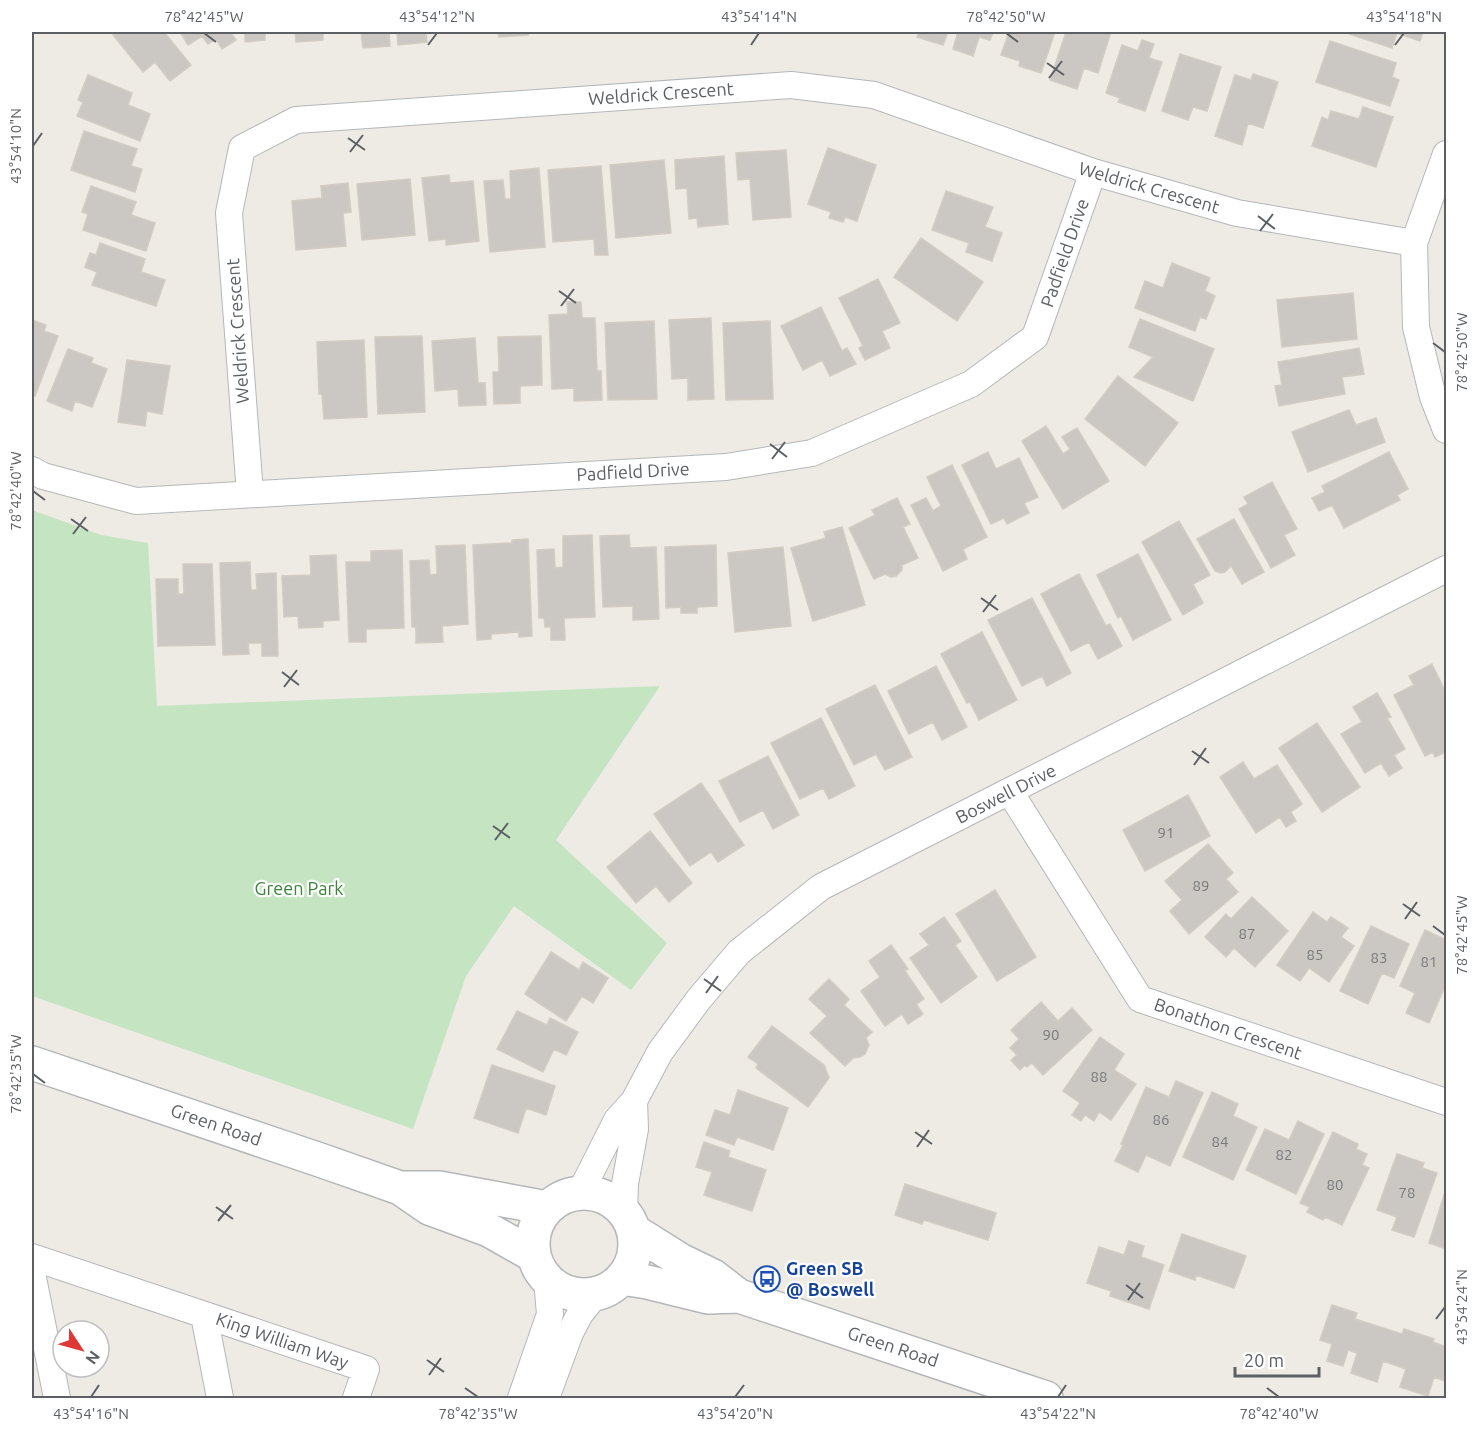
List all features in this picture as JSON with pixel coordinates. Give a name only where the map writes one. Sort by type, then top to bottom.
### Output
[{"type":"street","name":"Weldrick Crescent","points":[[250,494],[229,213],[242,148],[296,120],[791,85],[874,96],[1093,172],[1237,213],[1414,243]]},
{"type":"street","points":[[1446,154],[1414,243],[1416,327],[1433,397],[1446,430]]},
{"type":"street","name":"Padfield Drive","points":[[32,470],[43,476],[136,501],[726,467],[812,453],[971,384],[1035,337],[1093,172]]},
{"type":"street","name":"Boswell Drive","points":[[580,1193],[617,1119],[634,1101],[660,1052],[699,999],[739,952],[821,887],[1446,569]]},
{"type":"street","name":"Bonathon Crescent","points":[[1010,792],[1140,999],[1446,1102]]},
{"type":"street","name":"Green Road","points":[[32,1063],[400,1188],[429,1208],[489,1230],[540,1267]]},
{"type":"street","name":"Boswell Drive","points":[[629,1221],[625,1184],[635,1129],[634,1101]]},
{"type":"street","name":"Green Road","points":[[400,1188],[439,1188],[547,1208]]},
{"type":"street","points":[[521,1398],[550,1314],[532,1242],[534,1230],[539,1218],[547,1208],[562,1198],[580,1193],[593,1193],[615,1202],[629,1221],[635,1252],[628,1270],[580,1314],[570,1333],[546,1398]]},
{"type":"street","name":"Green Road","points":[[629,1221],[680,1260],[713,1276],[739,1296],[1046,1398]]},
{"type":"street","name":"King William Way","points":[[32,1257],[366,1369],[356,1398]]},
{"type":"street","points":[[540,1267],[558,1288],[570,1294],[583,1295],[609,1286]]},
{"type":"street","points":[[32,1273],[57,1398]]},
{"type":"street","name":"Green Road","points":[[609,1286],[658,1284],[708,1297],[739,1296]]},
{"type":"street","name":"King William Way","points":[[204,1315],[220,1398]]},
{"type":"green space","name":"Green Park","points":[[32,510],[101,535],[148,543],[157,706],[660,686],[556,840],[667,943],[631,990],[514,906],[466,976],[413,1129],[32,996]]},
{"type":"building","points":[[117,32],[164,32],[191,65],[170,81],[155,62],[143,72],[113,35]]},
{"type":"building","points":[[180,32],[230,32],[236,40],[222,49],[216,39],[208,44],[202,36],[188,45]]},
{"type":"building","points":[[245,32],[265,32],[265,40],[245,42]]},
{"type":"building","points":[[295,32],[323,32],[323,40],[296,42]]},
{"type":"building","points":[[361,32],[389,32],[390,46],[363,48]]},
{"type":"building","points":[[397,32],[426,32],[427,42],[398,45]]},
{"type":"building","points":[[498,32],[528,32],[528,35],[499,37]]},
{"type":"building","points":[[919,32],[948,32],[943,45],[917,37]]},
{"type":"building","points":[[958,32],[993,32],[990,40],[979,37],[973,56],[953,49]]},
{"type":"building","points":[[1009,32],[1055,32],[1041,73],[1019,66],[1020,61],[1001,55]]},
{"type":"building","points":[[1066,32],[1111,32],[1098,73],[1084,68],[1077,89],[1050,80]]},
{"type":"building","points":[[1347,32],[1423,32],[1420,41],[1397,33],[1392,48]]},
{"type":"building","points":[[1142,40],[1154,44],[1149,58],[1162,62],[1145,111],[1118,102],[1120,98],[1106,93],[1122,45],[1138,51]]},
{"type":"building","points":[[1330,41],[1396,63],[1392,77],[1399,80],[1390,106],[1316,82]]},
{"type":"building","points":[[1180,54],[1221,67],[1207,111],[1193,107],[1188,120],[1162,111]]},
{"type":"building","points":[[1253,74],[1278,82],[1263,128],[1248,123],[1242,145],[1215,136],[1235,75],[1251,80]]},
{"type":"building","points":[[88,75],[132,93],[128,105],[150,114],[140,141],[77,116],[83,102],[78,100]]},
{"type":"building","points":[[1363,107],[1393,117],[1376,167],[1312,146],[1322,117],[1328,120],[1331,111],[1359,119]]},
{"type":"building","points":[[84,131],[137,149],[131,166],[142,169],[135,192],[71,170]]},
{"type":"building","points":[[828,148],[876,165],[857,221],[845,217],[843,222],[829,218],[831,212],[808,204]]},
{"type":"building","points":[[786,150],[791,217],[753,220],[750,179],[738,180],[736,153]]},
{"type":"building","points":[[724,156],[728,224],[698,227],[697,218],[689,219],[687,188],[676,189],[675,160]]},
{"type":"building","points":[[664,160],[671,233],[616,238],[610,165]]},
{"type":"building","points":[[601,166],[608,255],[595,255],[594,239],[553,242],[548,170]]},
{"type":"building","points":[[539,168],[545,247],[490,252],[484,181],[503,180],[505,199],[511,199],[510,171]]},
{"type":"building","points":[[449,175],[450,183],[473,181],[479,241],[446,245],[446,239],[429,241],[422,178]]},
{"type":"building","points":[[410,179],[415,235],[362,240],[357,184]]},
{"type":"building","points":[[348,183],[351,212],[343,213],[346,246],[296,250],[292,201],[322,198],[321,186]]},
{"type":"building","points":[[91,186],[136,202],[131,215],[155,223],[146,251],[83,230],[88,214],[82,212]]},
{"type":"building","points":[[946,191],[993,207],[985,227],[1002,233],[992,261],[966,252],[969,243],[932,230]]},
{"type":"building","points":[[921,238],[983,282],[957,321],[894,277]]},
{"type":"building","points":[[100,243],[145,259],[141,272],[165,280],[156,306],[92,285],[97,272],[85,267],[90,253],[96,255]]},
{"type":"building","points":[[1172,263],[1210,278],[1205,291],[1215,296],[1206,319],[1200,317],[1195,331],[1135,308],[1145,281],[1163,288]]},
{"type":"building","points":[[878,279],[900,323],[882,331],[890,348],[865,360],[859,348],[863,346],[839,298]]},
{"type":"building","points":[[1353,293],[1357,339],[1282,347],[1277,300]]},
{"type":"building","points":[[567,302],[581,302],[582,318],[595,318],[597,371],[601,371],[602,400],[574,401],[574,388],[552,389],[549,315],[568,314]]},
{"type":"building","points":[[821,307],[842,351],[847,348],[856,364],[830,376],[822,360],[803,370],[781,326]]},
{"type":"building","points":[[711,318],[714,399],[688,400],[688,378],[672,379],[669,320]]},
{"type":"building","points":[[1140,319],[1214,349],[1193,401],[1134,377],[1153,357],[1129,347]]},
{"type":"building","points":[[32,320],[46,325],[44,331],[58,336],[35,396],[32,394]]},
{"type":"building","points":[[654,321],[657,399],[608,400],[605,323]]},
{"type":"building","points":[[770,321],[773,399],[726,400],[723,323]]},
{"type":"building","points":[[422,336],[425,412],[378,414],[375,337]]},
{"type":"building","points":[[541,336],[542,385],[520,386],[520,403],[494,404],[493,372],[499,372],[498,337]]},
{"type":"building","points":[[475,338],[478,383],[485,383],[486,405],[459,406],[458,389],[435,391],[432,341]]},
{"type":"building","points":[[364,340],[367,417],[324,419],[322,394],[319,394],[317,342]]},
{"type":"building","points":[[1359,348],[1364,374],[1342,377],[1345,394],[1279,406],[1275,386],[1282,385],[1278,362]]},
{"type":"building","points":[[68,349],[93,358],[91,363],[107,369],[92,407],[75,401],[72,411],[47,401]]},
{"type":"building","points":[[127,360],[170,366],[162,414],[147,411],[145,426],[118,422]]},
{"type":"building","points":[[1118,376],[1178,423],[1145,466],[1085,419]]},
{"type":"building","points":[[1349,410],[1356,425],[1376,418],[1385,442],[1308,472],[1292,432]]},
{"type":"building","points":[[1046,426],[1063,454],[1070,449],[1062,437],[1077,428],[1109,481],[1063,509],[1022,441]]},
{"type":"building","points":[[988,452],[996,469],[1019,458],[1038,497],[1024,503],[1029,513],[1007,524],[1004,518],[991,524],[962,465]]},
{"type":"building","points":[[1389,452],[1408,489],[1397,495],[1400,500],[1344,528],[1332,505],[1319,511],[1312,498],[1325,492],[1322,486]]},
{"type":"building","points":[[952,465],[987,537],[963,549],[967,559],[943,571],[911,505],[926,498],[933,511],[941,506],[927,477]]},
{"type":"building","points":[[1272,482],[1297,529],[1284,535],[1295,555],[1271,568],[1239,509],[1248,504],[1244,497]]},
{"type":"building","points":[[897,498],[910,524],[903,527],[918,558],[902,565],[902,570],[896,576],[891,577],[885,574],[874,579],[849,528],[875,515],[872,510]]},
{"type":"building","points":[[1234,519],[1264,572],[1242,584],[1230,564],[1225,572],[1215,571],[1197,539]]},
{"type":"building","points":[[1179,521],[1210,575],[1193,584],[1203,603],[1183,615],[1142,542]]},
{"type":"building","points":[[842,527],[865,605],[813,621],[791,548],[826,538],[824,532]]},
{"type":"building","points":[[592,535],[595,617],[564,618],[565,640],[551,640],[551,627],[545,627],[544,618],[539,618],[537,550],[554,549],[555,568],[563,567],[563,536]]},
{"type":"building","points":[[629,535],[630,548],[656,547],[659,619],[633,620],[633,606],[603,607],[600,536]]},
{"type":"building","points":[[528,539],[532,636],[519,637],[519,632],[491,634],[491,639],[477,640],[473,545],[512,543],[512,540]]},
{"type":"building","points":[[465,545],[468,624],[442,626],[443,642],[416,643],[416,627],[412,627],[410,561],[429,560],[430,575],[437,574],[436,546]]},
{"type":"building","points":[[716,545],[717,606],[697,607],[697,613],[681,613],[681,607],[666,608],[665,547]]},
{"type":"building","points":[[783,547],[791,626],[735,632],[728,553]]},
{"type":"building","points":[[402,550],[404,628],[366,629],[366,642],[349,642],[346,562],[371,562],[371,551]]},
{"type":"building","points":[[1138,554],[1171,620],[1133,640],[1121,616],[1118,618],[1097,575]]},
{"type":"building","points":[[336,555],[339,620],[323,621],[323,627],[299,628],[298,616],[284,617],[282,576],[311,575],[310,556]]},
{"type":"building","points":[[250,562],[251,590],[257,590],[256,574],[276,573],[278,656],[262,656],[262,643],[248,643],[249,654],[223,655],[220,563]]},
{"type":"building","points":[[183,564],[212,564],[215,645],[158,646],[156,579],[178,579],[178,594],[184,594]]},
{"type":"building","points":[[1079,574],[1106,626],[1110,624],[1122,646],[1098,659],[1089,642],[1071,651],[1041,594]]},
{"type":"building","points":[[1032,598],[1071,673],[1047,686],[1042,676],[1022,686],[988,620]]},
{"type":"building","points":[[982,632],[1017,700],[979,720],[970,702],[967,703],[941,654]]},
{"type":"building","points":[[1432,664],[1446,693],[1446,752],[1435,757],[1433,752],[1425,756],[1394,695],[1414,685],[1409,676]]},
{"type":"building","points":[[936,666],[967,727],[942,740],[933,722],[909,734],[888,691]]},
{"type":"building","points":[[875,685],[912,757],[885,770],[876,754],[854,765],[826,709]]},
{"type":"building","points":[[1377,693],[1391,717],[1387,718],[1405,749],[1394,755],[1402,768],[1389,776],[1381,763],[1365,773],[1341,734],[1362,722],[1353,707]]},
{"type":"building","points":[[821,718],[855,786],[829,799],[823,788],[800,799],[771,743]]},
{"type":"building","points":[[1317,723],[1360,787],[1322,812],[1279,748]]},
{"type":"building","points":[[768,756],[799,815],[773,829],[763,810],[740,822],[719,781]]},
{"type":"building","points":[[1243,762],[1254,779],[1277,765],[1302,804],[1291,812],[1296,821],[1286,827],[1280,817],[1256,833],[1220,777]]},
{"type":"building","points":[[701,783],[744,845],[718,862],[711,852],[690,866],[654,814]]},
{"type":"building","points":[[1188,795],[1210,836],[1145,871],[1123,830]]},
{"type":"building","points":[[650,831],[692,883],[669,902],[656,886],[636,903],[607,867]]},
{"type":"building","points":[[1208,844],[1233,873],[1226,879],[1238,892],[1189,934],[1170,911],[1182,900],[1165,881]]},
{"type":"building","points":[[995,890],[1036,957],[997,981],[956,914]]},
{"type":"building","points":[[1252,897],[1288,931],[1255,967],[1234,948],[1226,957],[1205,937],[1226,914],[1231,919]]},
{"type":"building","points":[[1313,912],[1327,922],[1331,917],[1348,928],[1341,937],[1354,946],[1329,982],[1309,968],[1300,981],[1277,965]]},
{"type":"building","points":[[944,917],[961,941],[955,945],[977,977],[941,1003],[910,958],[929,945],[920,934]]},
{"type":"building","points":[[1371,926],[1409,944],[1394,978],[1382,973],[1368,1004],[1340,991]]},
{"type":"building","points":[[1425,930],[1446,940],[1446,984],[1429,1023],[1406,1013],[1415,993],[1400,986]]},
{"type":"building","points":[[891,945],[908,969],[905,971],[924,999],[916,1004],[923,1014],[908,1024],[902,1014],[885,1026],[861,991],[880,977],[869,961]]},
{"type":"building","points":[[551,952],[579,970],[583,962],[608,978],[593,1003],[582,996],[566,1021],[525,994]]},
{"type":"building","points":[[829,979],[849,999],[844,1005],[872,1032],[866,1038],[869,1045],[865,1054],[853,1058],[845,1066],[810,1033],[827,1016],[809,999]]},
{"type":"building","points":[[1041,1002],[1058,1021],[1072,1008],[1092,1030],[1043,1075],[1032,1063],[1020,1070],[1011,1060],[1017,1055],[1010,1048],[1019,1039],[1011,1030]]},
{"type":"building","points":[[517,1011],[547,1025],[550,1018],[578,1032],[566,1055],[554,1049],[543,1072],[497,1049]]},
{"type":"building","points":[[772,1026],[824,1065],[829,1078],[808,1107],[756,1068],[758,1064],[748,1057]]},
{"type":"building","points":[[1100,1037],[1124,1054],[1114,1070],[1136,1084],[1111,1120],[1099,1112],[1094,1121],[1085,1115],[1081,1121],[1072,1115],[1080,1103],[1063,1091]]},
{"type":"building","points":[[492,1065],[555,1086],[546,1115],[526,1108],[518,1133],[474,1118]]},
{"type":"building","points":[[1176,1081],[1203,1093],[1170,1166],[1146,1155],[1138,1172],[1115,1161],[1146,1087],[1169,1097]]},
{"type":"building","points":[[738,1090],[788,1108],[773,1150],[737,1137],[734,1145],[706,1135],[715,1110],[730,1115]]},
{"type":"building","points":[[1212,1092],[1238,1104],[1233,1116],[1257,1127],[1233,1180],[1183,1157]]},
{"type":"building","points":[[1298,1121],[1324,1134],[1296,1194],[1246,1170],[1265,1129],[1289,1140]]},
{"type":"building","points":[[1333,1132],[1358,1144],[1356,1149],[1367,1154],[1362,1165],[1369,1168],[1342,1225],[1325,1217],[1323,1220],[1307,1212],[1310,1207],[1300,1203]]},
{"type":"building","points":[[704,1142],[730,1151],[728,1157],[766,1170],[752,1211],[704,1195],[712,1172],[696,1167]]},
{"type":"building","points":[[1397,1154],[1424,1163],[1422,1168],[1437,1173],[1414,1237],[1392,1230],[1397,1217],[1377,1210]]},
{"type":"building","points":[[905,1184],[996,1213],[988,1240],[924,1220],[922,1224],[895,1215]]},
{"type":"building","points":[[1446,1189],[1446,1249],[1429,1243]]},
{"type":"building","points":[[1182,1234],[1246,1256],[1234,1288],[1196,1275],[1195,1280],[1169,1271]]},
{"type":"building","points":[[1129,1241],[1144,1246],[1141,1257],[1164,1265],[1149,1309],[1110,1296],[1111,1291],[1087,1283],[1099,1247],[1124,1255]]},
{"type":"building","points":[[1332,1305],[1357,1313],[1355,1319],[1402,1334],[1404,1329],[1434,1339],[1433,1342],[1446,1347],[1445,1381],[1434,1377],[1428,1396],[1400,1387],[1406,1369],[1383,1361],[1377,1382],[1351,1373],[1357,1353],[1348,1350],[1343,1366],[1327,1361],[1332,1344],[1320,1340]]},
{"type":"place","name":"Green SB @ Boswell","points":[[767,1279]]}]
